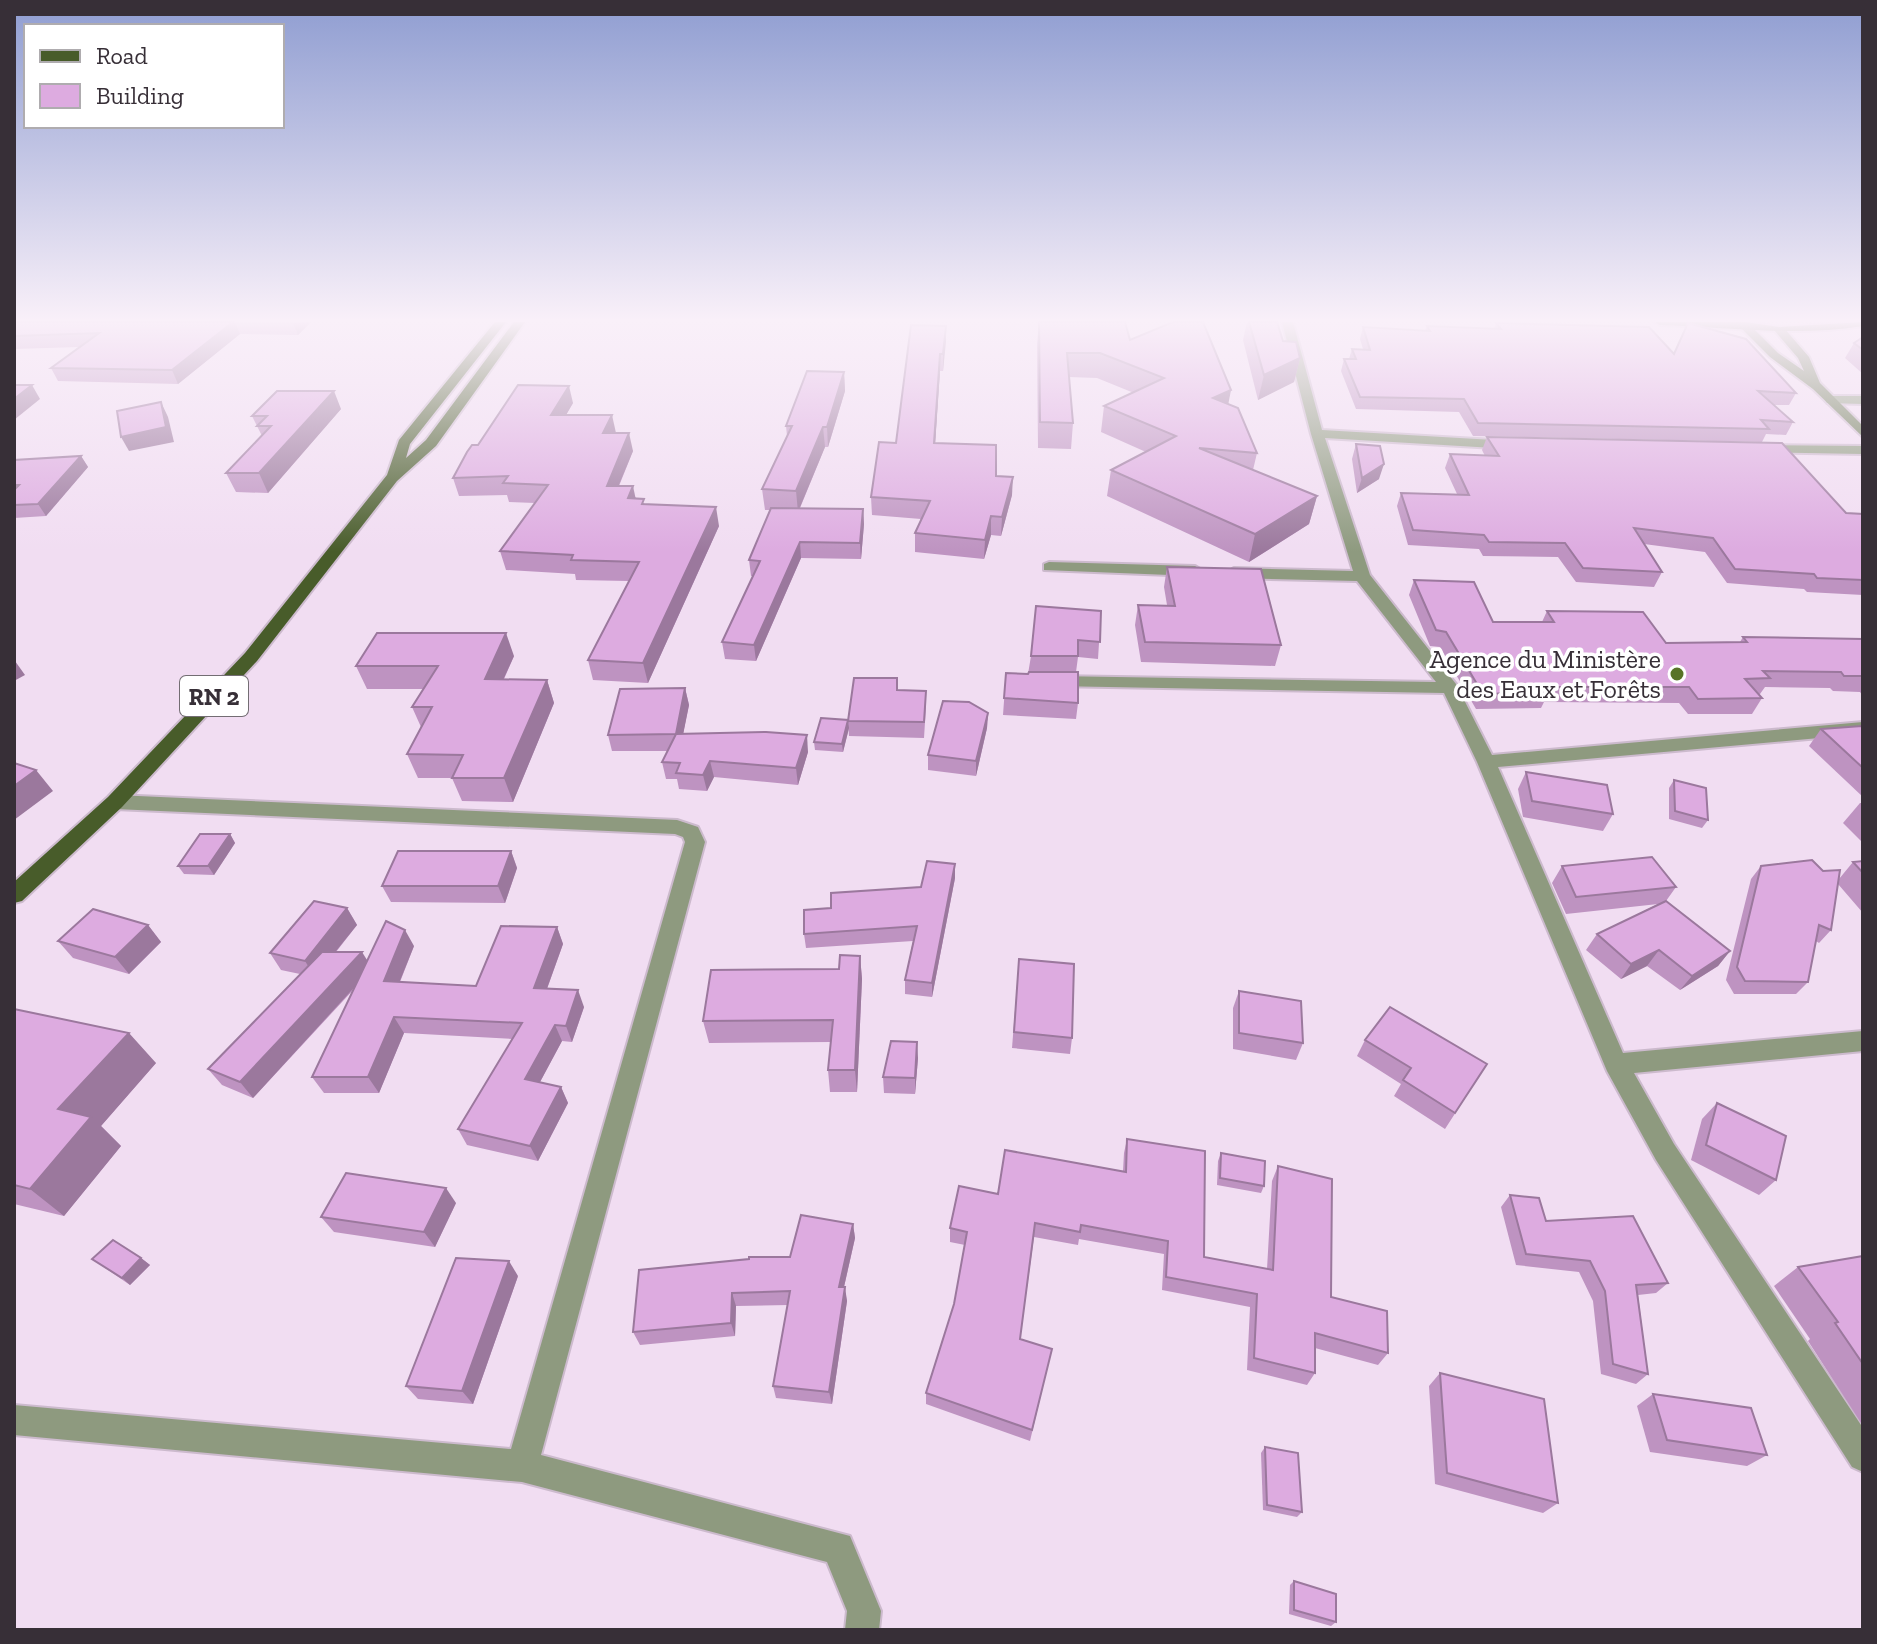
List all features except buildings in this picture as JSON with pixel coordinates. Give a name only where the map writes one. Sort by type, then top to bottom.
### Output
[{"type":"main road","name":"RN 2","points":[[392,478],[404,443],[439,399]]},
{"type":"main road","name":"RN 2","points":[[14,895],[115,802],[251,657],[392,478],[431,443],[463,399]]},
{"type":"main road","points":[[1831,400],[1863,433]]},
{"type":"street","points":[[1308,399],[1362,576],[1450,688],[1486,762],[1616,1064],[1665,1152],[1863,1456]]},
{"type":"street","points":[[1831,400],[1863,400]]},
{"type":"street","points":[[1317,434],[1530,446]]},
{"type":"street","points":[[1752,449],[1863,450]]},
{"type":"street","points":[[1049,567],[1362,576]]},
{"type":"street","points":[[1036,680],[1450,688]]},
{"type":"street","points":[[1486,762],[1863,728]]},
{"type":"street","points":[[115,802],[677,827],[691,832],[695,842],[522,1466]]},
{"type":"street","points":[[1616,1064],[1863,1041]]},
{"type":"street","points":[[14,1420],[522,1466],[838,1548],[864,1611],[862,1630]]},
{"type":"place","name":"Agence du Ministère des Eaux et Forêts","points":[[1677,674]]}]
